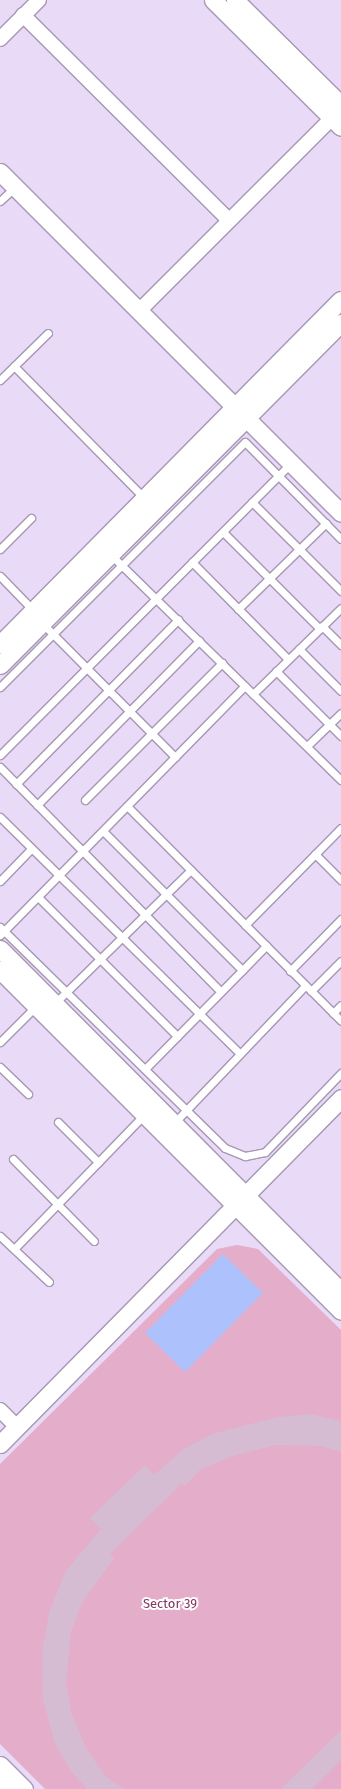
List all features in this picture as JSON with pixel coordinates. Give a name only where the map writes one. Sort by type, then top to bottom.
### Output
[{"type":"street","points":[[0,38],[39,0]]},
{"type":"street","points":[[213,0],[339,115]]},
{"type":"street","points":[[235,0],[339,115]]},
{"type":"street","points":[[23,16],[229,220]]},
{"type":"street","points":[[139,311],[229,220],[339,115]]},
{"type":"street","points":[[0,172],[240,413],[340,508]]},
{"type":"street","points":[[0,665],[43,622],[116,560],[240,413],[341,300]]},
{"type":"street","points":[[0,644],[43,622],[144,498],[341,323]]},
{"type":"street","points":[[0,948],[61,998],[174,1123],[240,1200],[341,1311]]},
{"type":"street","points":[[0,970],[144,1114],[341,1291]]},
{"type":"street","points":[[0,1444],[240,1200],[339,1105]]},
{"type":"street","points":[[0,1410],[17,1427]]},
{"type":"street","points":[[0,1765],[24,1789]]},
{"type":"street","points":[[0,1784],[5,1789]]},
{"type":"lane","points":[[0,202],[15,187]]},
{"type":"lane","points":[[0,380],[48,333]]},
{"type":"lane","points":[[14,366],[144,498]]},
{"type":"lane","points":[[341,539],[245,442],[116,560],[341,780]]},
{"type":"lane","points":[[0,755],[291,463]]},
{"type":"lane","points":[[252,502],[341,591]]},
{"type":"lane","points":[[0,549],[31,518]]},
{"type":"lane","points":[[238,609],[326,523]]},
{"type":"lane","points":[[223,532],[269,578],[341,644]]},
{"type":"lane","points":[[192,562],[288,659]]},
{"type":"lane","points":[[0,576],[108,690],[175,757]]},
{"type":"lane","points":[[253,694],[341,608]]},
{"type":"lane","points":[[16,784],[178,620]]},
{"type":"lane","points":[[0,687],[43,622]]},
{"type":"lane","points":[[37,805],[199,641]]},
{"type":"lane","points":[[299,649],[341,691]]},
{"type":"lane","points":[[85,800],[222,663]]},
{"type":"lane","points":[[276,671],[341,736]]},
{"type":"lane","points":[[245,686],[59,876],[1,931],[61,998],[145,1069],[225,1148],[245,1156],[264,1152],[341,1073]]},
{"type":"lane","points":[[307,746],[341,713]]},
{"type":"lane","points":[[0,767],[221,992]]},
{"type":"lane","points":[[127,806],[341,1021]]},
{"type":"lane","points":[[0,817],[240,1054]]},
{"type":"lane","points":[[245,925],[341,828]]},
{"type":"lane","points":[[103,831],[242,970]]},
{"type":"lane","points":[[0,881],[31,848]]},
{"type":"lane","points":[[315,854],[341,880]]},
{"type":"lane","points":[[61,998],[191,870]]},
{"type":"lane","points":[[38,897],[177,1036]]},
{"type":"lane","points":[[290,970],[341,919]]},
{"type":"lane","points":[[145,1069],[266,946]]},
{"type":"lane","points":[[311,991],[341,961]]},
{"type":"lane","points":[[174,1123],[306,986]]},
{"type":"lane","points":[[333,1013],[341,1005]]},
{"type":"lane","points":[[0,1042],[36,1006]]},
{"type":"lane","points":[[0,1067],[28,1094]]},
{"type":"lane","points":[[14,1249],[144,1114]]},
{"type":"lane","points":[[58,1122],[98,1162]]},
{"type":"lane","points":[[13,1159],[94,1241]]},
{"type":"lane","points":[[0,1236],[49,1282]]},
{"type":"green space","name":"Sector 39","points":[[237,1245],[258,1249],[341,1330],[341,1789],[45,1789],[0,1744],[0,1464],[217,1249]]},
{"type":"water","points":[[223,1254],[263,1293],[185,1372],[145,1333]]},
{"type":"building","points":[[310,1414],[341,1421],[341,1452],[321,1446],[276,1445],[232,1456],[200,1470],[185,1486],[182,1483],[110,1554],[114,1558],[82,1603],[71,1632],[66,1683],[72,1715],[86,1748],[106,1777],[125,1789],[87,1789],[72,1772],[55,1744],[43,1699],[42,1651],[49,1613],[65,1572],[101,1529],[90,1518],[145,1465],[154,1475],[184,1449],[212,1434],[278,1417]]},
{"type":"building","points":[[341,1730],[341,1760],[312,1789],[281,1789]]}]
